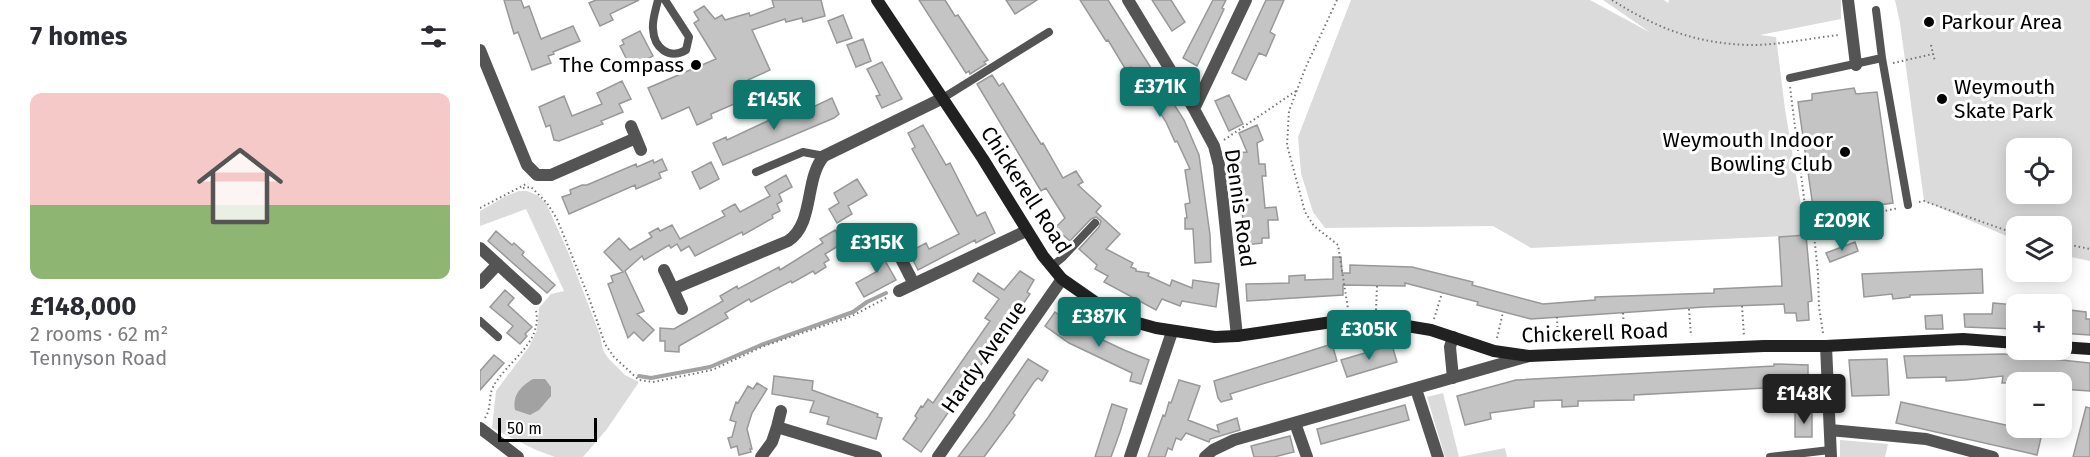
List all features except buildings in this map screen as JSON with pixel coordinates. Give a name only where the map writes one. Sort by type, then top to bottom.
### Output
[{"type":"main road","name":"Chickerell Road","points":[[877,0],[983,159],[1026,231],[1052,267],[1062,279],[1091,301],[1138,323],[1172,332],[1215,337],[1237,336],[1312,324],[1376,322],[1431,330],[1494,351],[1529,356],[1963,339],[2006,342]]},
{"type":"main road","points":[[2072,348],[2090,350]]},
{"type":"street","name":"Dennis Road","points":[[1128,0],[1194,109],[1214,147],[1219,165],[1237,336]]},
{"type":"street","points":[[1194,109],[1246,0]]},
{"type":"street","points":[[1848,0],[1856,65]]},
{"type":"street","points":[[480,50],[527,165],[537,175],[551,175],[639,144],[631,126]]},
{"type":"street","points":[[673,289],[791,238],[800,228],[816,167],[824,156],[943,98]]},
{"type":"street","points":[[899,291],[1026,231]]},
{"type":"street","points":[[480,248],[536,298]]},
{"type":"street","points":[[896,249],[914,284]]},
{"type":"street","points":[[480,283],[498,264]]},
{"type":"street","points":[[664,270],[682,309]]},
{"type":"street","name":"Hardy Avenue","points":[[938,457],[1062,279]]},
{"type":"street","points":[[1130,457],[1172,332]]},
{"type":"street","points":[[1453,337],[1450,347],[1453,378]]},
{"type":"street","points":[[1826,346],[1831,454]]},
{"type":"street","points":[[1204,457],[1221,445],[1529,356]]},
{"type":"street","points":[[1416,389],[1438,457]]},
{"type":"street","points":[[761,457],[772,442],[781,411]]},
{"type":"street","points":[[1295,423],[1307,457]]},
{"type":"street","points":[[480,426],[518,457]]},
{"type":"street","points":[[777,427],[876,457]]},
{"type":"street","points":[[1830,430],[1926,439],[1993,457]]},
{"type":"lane","points":[[658,0],[654,21],[655,37],[664,52],[674,55],[686,50],[688,38],[665,0]]},
{"type":"lane","points":[[1876,10],[1908,205]]},
{"type":"lane","points":[[943,98],[1049,32]]},
{"type":"lane","points":[[1790,78],[1883,62]]},
{"type":"lane","points":[[756,172],[803,152],[824,156]]},
{"type":"lane","points":[[1052,267],[1095,223]]},
{"type":"lane","points":[[480,321],[498,337]]},
{"type":"lane","points":[[1770,457],[1831,454]]},
{"type":"path","points":[[1336,0],[1289,111],[1287,144],[1305,213],[1314,226],[1338,245],[1350,322]]},
{"type":"path","points":[[1612,0],[1672,32],[1711,42],[1754,45],[1852,33]]},
{"type":"path","points":[[1931,45],[1935,61]]},
{"type":"path","points":[[1883,62],[1933,54]]},
{"type":"path","points":[[1790,78],[1792,114],[1806,214],[1814,236],[1819,307],[1826,346]]},
{"type":"path","points":[[1214,147],[1297,90]]},
{"type":"path","points":[[480,208],[523,188],[537,175]]},
{"type":"path","points":[[1814,236],[1844,219],[1880,213],[1924,201],[2006,230]]},
{"type":"path","points":[[1806,214],[1829,227]]},
{"type":"path","points":[[2072,245],[2090,249]]},
{"type":"path","points":[[1376,322],[1377,286]]},
{"type":"path","points":[[1431,330],[1442,293]]},
{"type":"path","points":[[480,426],[491,408],[492,388],[532,337],[536,326],[536,298]]},
{"type":"path","points":[[1742,306],[1744,347]]},
{"type":"path","points":[[1689,309],[1692,349]]},
{"type":"path","points":[[1494,351],[1503,312]]},
{"type":"path","points":[[1623,313],[1626,352]]},
{"type":"path","points":[[1557,317],[1559,356]]},
{"type":"shaded area","points":[[1351,0],[1590,0],[1651,33],[1603,0],[1664,0],[1668,3],[1669,0],[1841,0],[1841,19],[1760,35],[1776,37],[1785,109],[1806,235],[1531,248],[1493,226],[1325,228],[1313,212],[1301,173],[1298,137]]},
{"type":"shaded area","points":[[1895,0],[2090,0],[2090,261],[2072,257],[2072,216],[2006,216],[2006,236],[1924,201]]},
{"type":"shaded area","points":[[519,191],[537,195],[546,203],[568,252],[600,335],[603,350],[625,375],[639,382],[607,429],[583,457],[555,457],[492,428],[496,391],[529,347],[537,330],[539,308],[551,294],[564,291],[526,209],[480,226],[480,211]]},
{"type":"shaded area","points":[[533,379],[545,379],[551,387],[551,396],[539,410],[530,415],[515,410],[514,405],[518,392]]},
{"type":"shaded area","points":[[1443,393],[1459,457],[1445,457],[1427,397]]},
{"type":"shaded area","points":[[1840,440],[1888,444],[1885,457],[1840,457]]},
{"type":"shaded area","points":[[1505,448],[1507,457],[1459,457]]},
{"type":"waterway","points":[[639,376],[651,378],[710,367],[761,345],[853,312],[886,293]]},
{"type":"place","name":"Parkour Area","points":[[1929,22]]},
{"type":"place","name":"The Compass","points":[[696,65]]},
{"type":"place","name":"Weymouth Skate Park","points":[[1942,99]]},
{"type":"place","name":"Weymouth Indoor Bowling Club","points":[[1845,152]]}]
